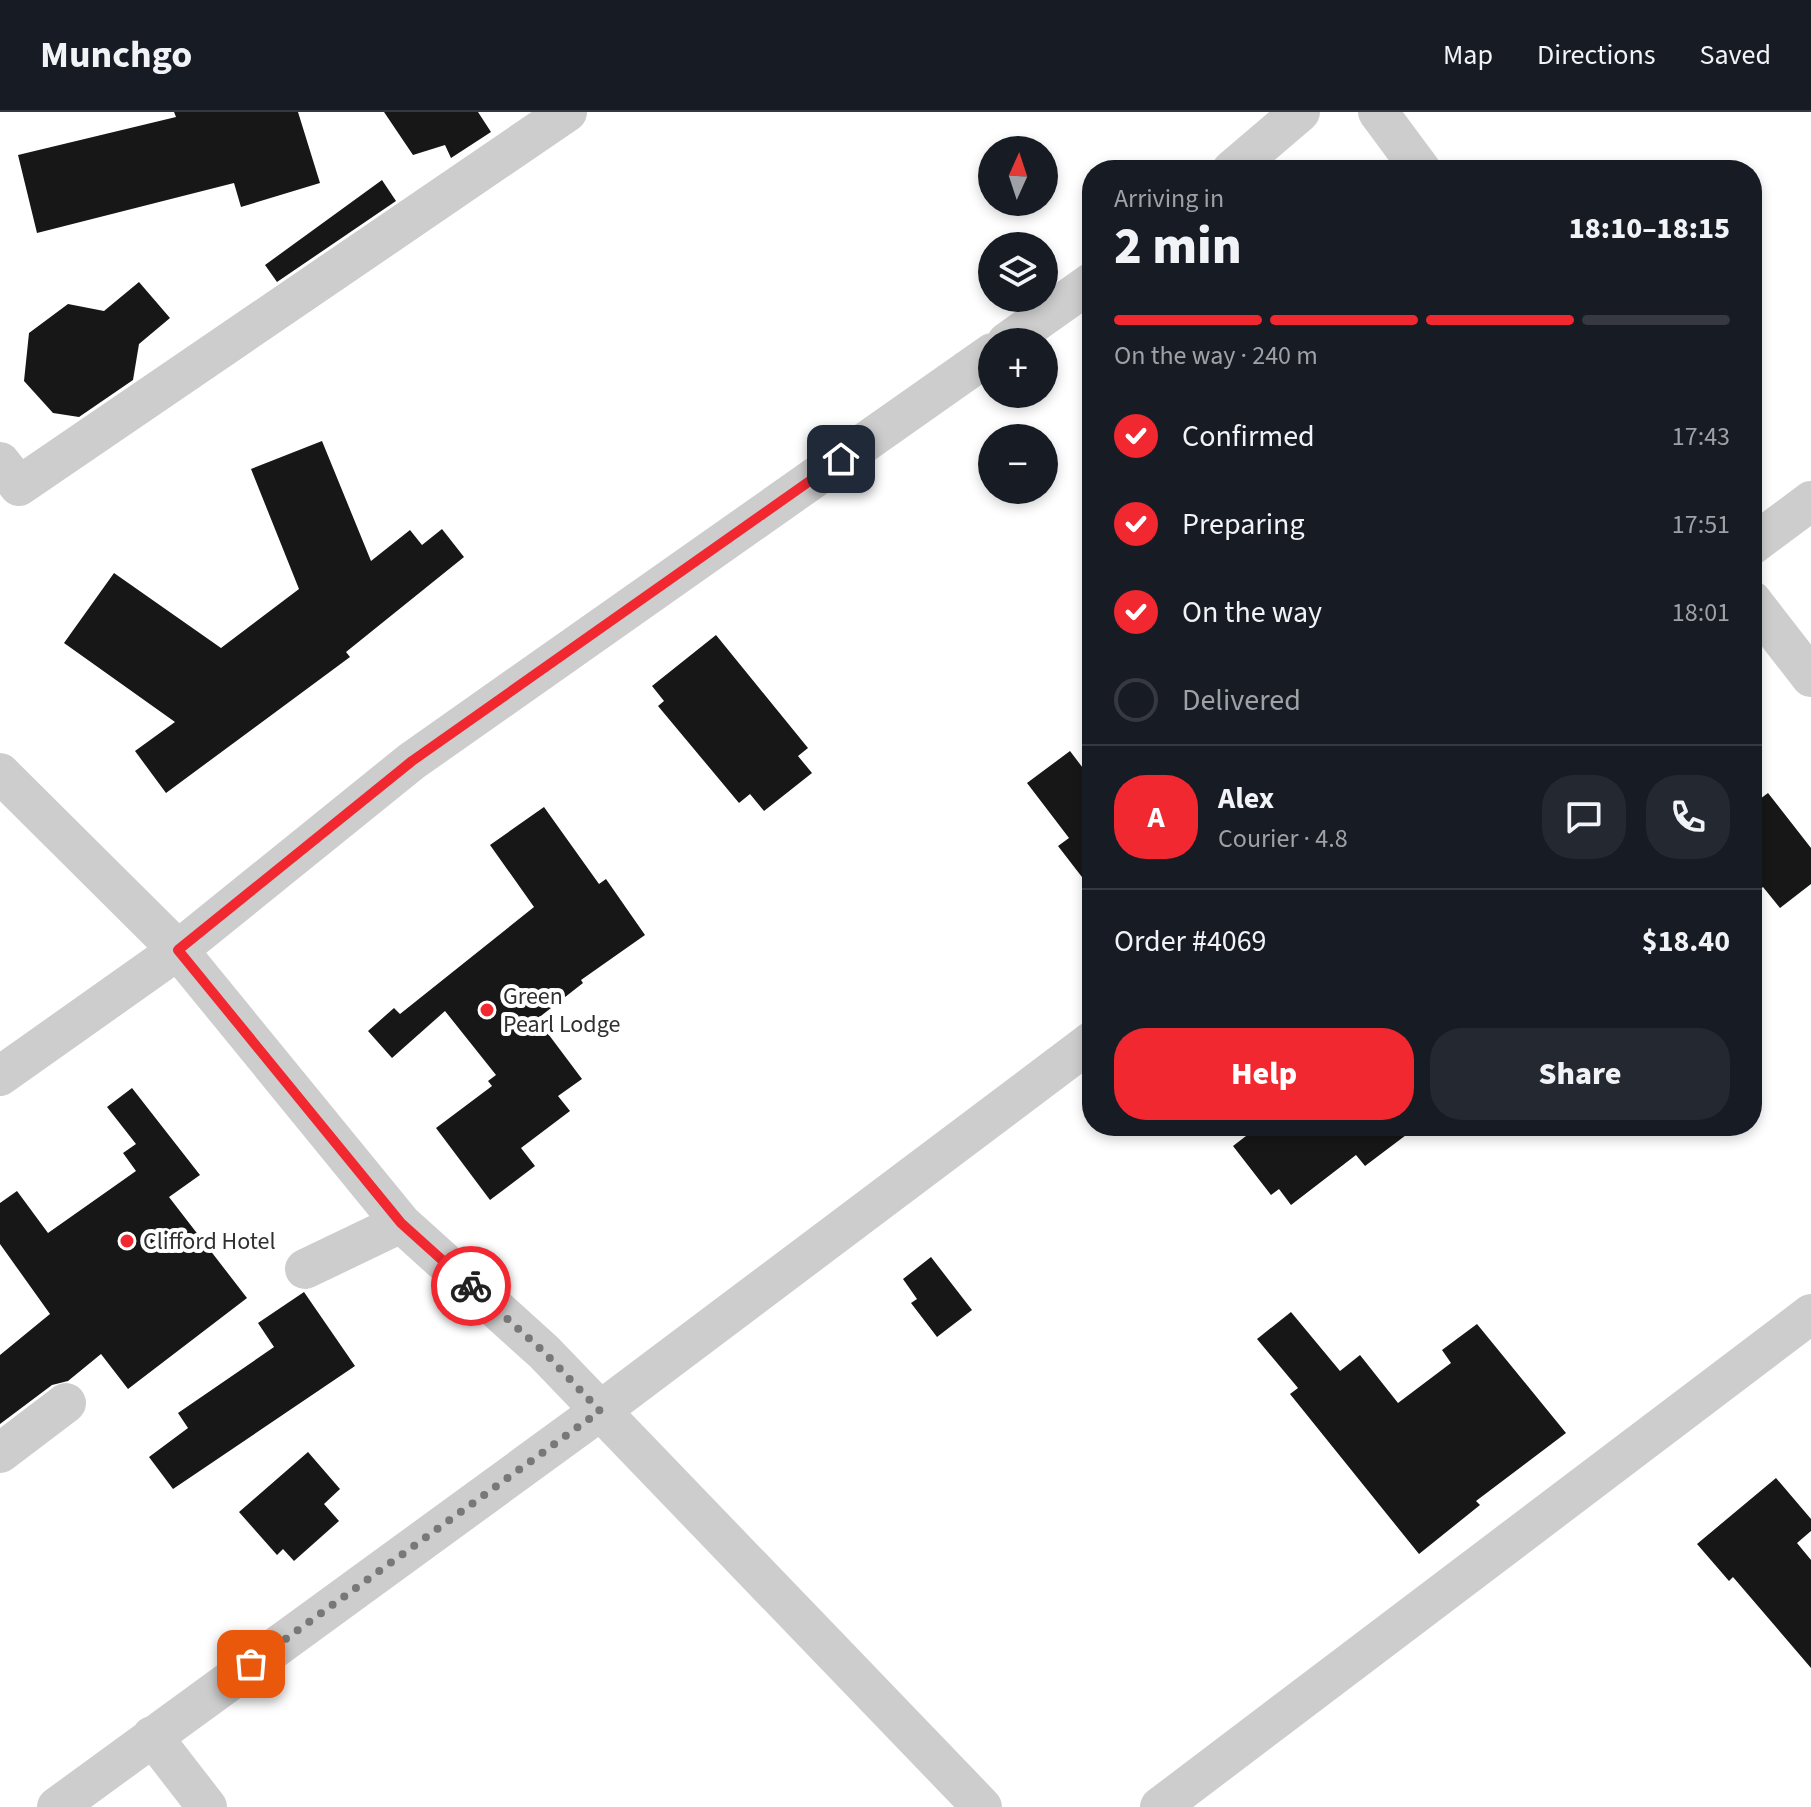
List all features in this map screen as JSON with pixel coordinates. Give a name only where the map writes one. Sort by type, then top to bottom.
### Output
[{"type":"street","points":[[0,462],[19,486],[518,125],[567,112]]},
{"type":"street","points":[[1244,160],[1300,112]]},
{"type":"street","points":[[1378,112],[1414,160]]},
{"type":"street","points":[[1027,328],[1082,289]]},
{"type":"street","points":[[0,1076],[178,950],[412,761],[978,363]]},
{"type":"street","points":[[1762,538],[1811,501]]},
{"type":"street","points":[[1762,614],[1811,677]]},
{"type":"street","points":[[0,773],[178,950],[401,1223],[544,1352],[982,1807]]},
{"type":"street","points":[[57,1807],[600,1411],[1082,1049]]},
{"type":"street","points":[[305,1269],[401,1223]]},
{"type":"street","points":[[1160,1807],[1206,1791],[1811,1314]]},
{"type":"street","points":[[0,1453],[66,1403]]},
{"type":"street","points":[[152,1736],[207,1807]]},
{"type":"building","points":[[174,112],[298,112],[320,183],[241,207],[234,183],[37,233],[18,155],[176,117]]},
{"type":"building","points":[[384,112],[478,112],[491,132],[451,158],[445,145],[413,155]]},
{"type":"building","points":[[382,180],[396,201],[277,282],[265,265]]},
{"type":"building","points":[[139,282],[170,318],[139,344],[133,380],[79,417],[53,413],[24,381],[29,333],[68,304],[104,311]]},
{"type":"building","points":[[322,441],[371,561],[410,530],[422,545],[442,529],[464,557],[346,652],[350,657],[166,793],[135,751],[175,722],[64,643],[114,573],[221,648],[299,589],[251,469]]},
{"type":"building","points":[[716,635],[808,748],[798,756],[812,773],[764,811],[750,794],[739,803],[658,706],[664,701],[652,686]]},
{"type":"building","points":[[1070,751],[1082,767],[1082,877],[1058,846],[1069,838],[1027,783]]},
{"type":"building","points":[[1768,793],[1811,848],[1811,884],[1780,908],[1762,888],[1762,798]]},
{"type":"building","points":[[544,807],[599,884],[606,879],[645,935],[581,980],[583,983],[537,1019],[582,1079],[558,1096],[570,1111],[521,1148],[535,1166],[490,1200],[436,1128],[492,1086],[488,1081],[496,1075],[445,1011],[392,1058],[368,1031],[394,1008],[400,1014],[534,907],[490,845]]},
{"type":"building","points":[[132,1088],[200,1175],[169,1197],[247,1298],[128,1389],[101,1354],[68,1381],[52,1385],[0,1424],[0,1355],[50,1314],[0,1244],[0,1203],[17,1191],[48,1233],[136,1171],[123,1153],[136,1144],[107,1107]]},
{"type":"building","points":[[1246,1136],[1405,1136],[1365,1166],[1356,1155],[1291,1205],[1279,1189],[1271,1195],[1233,1146]]},
{"type":"building","points":[[931,1257],[972,1310],[937,1337],[911,1303],[917,1299],[903,1279]]},
{"type":"building","points":[[304,1292],[355,1366],[173,1489],[149,1457],[188,1428],[178,1413],[274,1347],[258,1323]]},
{"type":"building","points":[[1291,1312],[1340,1371],[1360,1355],[1398,1403],[1451,1363],[1442,1350],[1477,1324],[1566,1433],[1476,1501],[1480,1505],[1419,1554],[1290,1394],[1298,1388],[1257,1339]]},
{"type":"building","points":[[308,1452],[340,1489],[324,1504],[339,1521],[294,1561],[283,1549],[277,1555],[239,1512]]},
{"type":"building","points":[[1776,1478],[1811,1519],[1811,1531],[1797,1543],[1811,1560],[1811,1668],[1733,1577],[1729,1581],[1697,1544]]},
{"type":"way so far","points":[[251,1664],[600,1411],[544,1352],[471,1286]]},
{"type":"place","name":"Green Pearl Lodge","points":[[487,1010]]},
{"type":"place","name":"Clifford Hotel","points":[[127,1241]]},
{"type":"route","points":[[471,1286],[401,1223],[178,950],[412,761],[841,459]]}]
